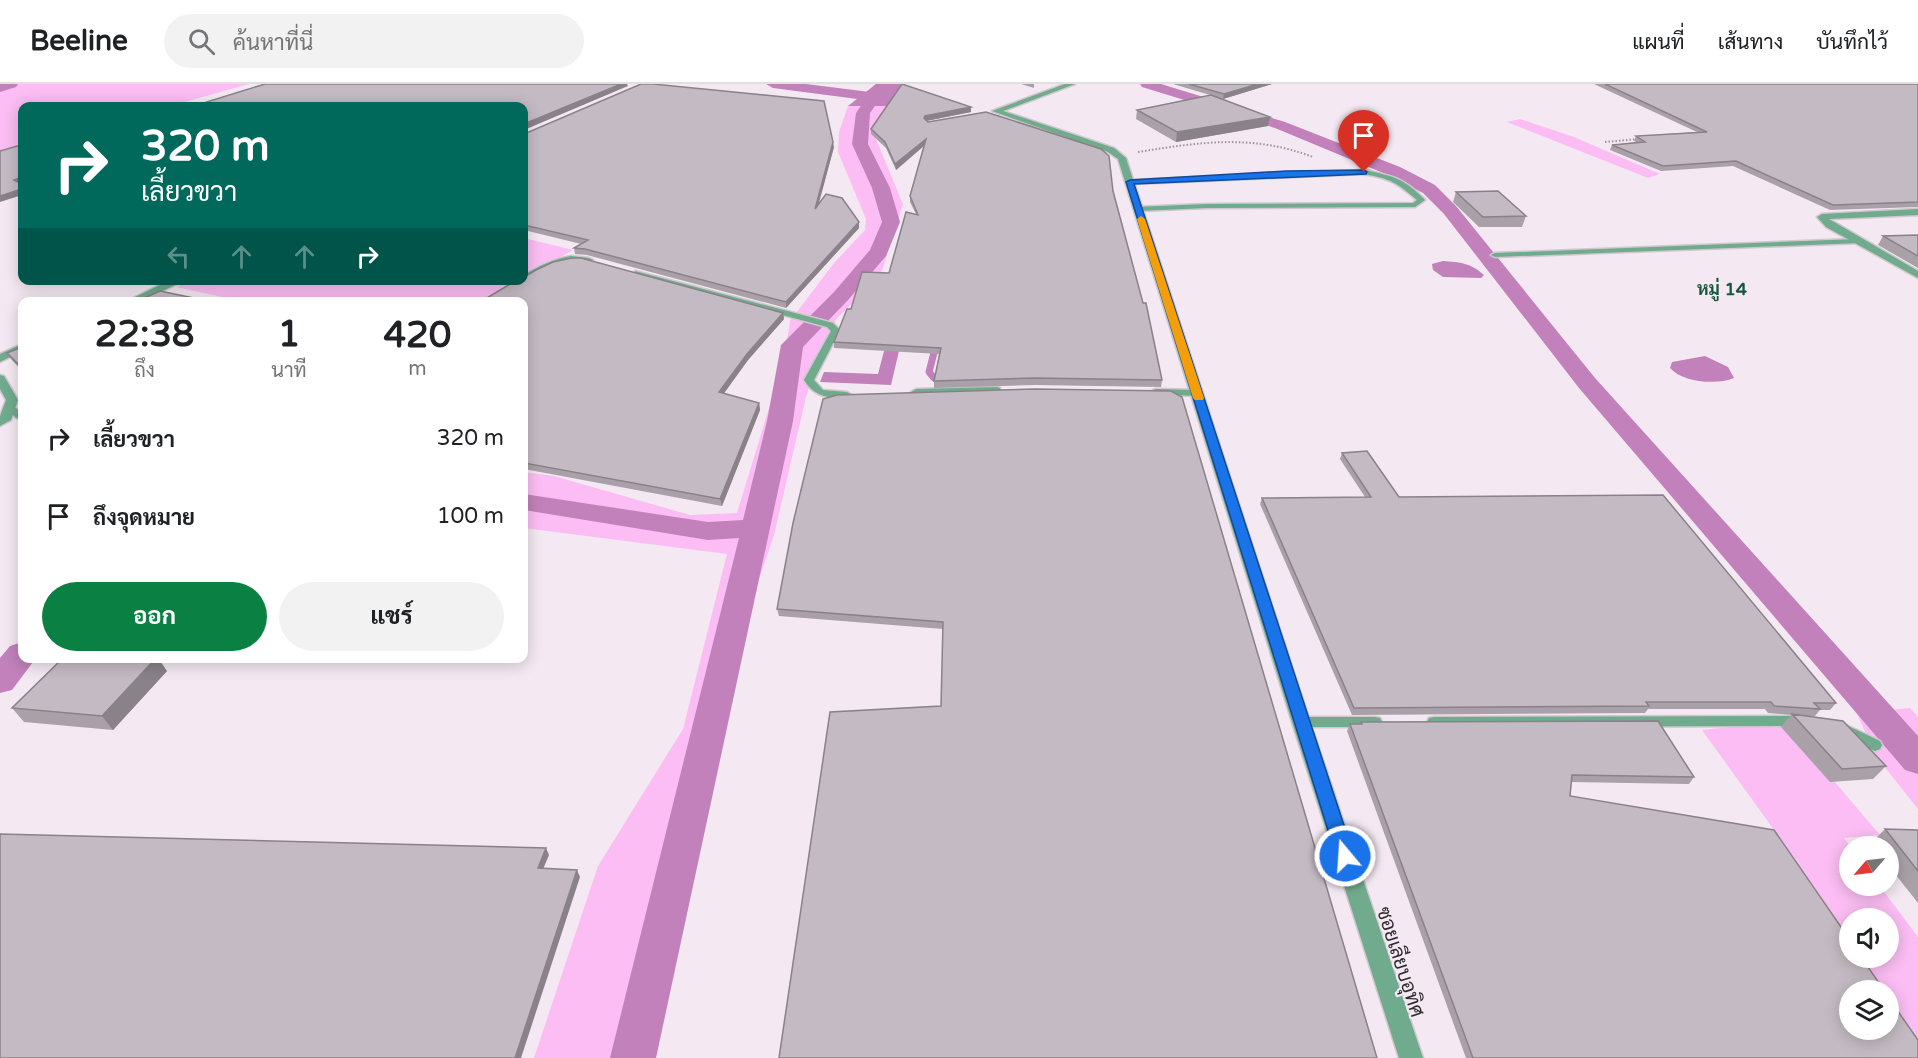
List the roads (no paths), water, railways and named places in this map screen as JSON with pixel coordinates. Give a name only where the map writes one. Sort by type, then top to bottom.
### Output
[{"type":"street","name":"ซอยเลียบอุทิศ","points":[[1072,84],[993,112],[1119,155],[1130,182],[1301,722],[1411,1058]]},
{"type":"street","points":[[1918,212],[1822,217],[1823,221],[1829,225],[1918,275]]},
{"type":"street","points":[[141,297],[169,285]]},
{"type":"street","points":[[0,359],[18,349]]},
{"type":"street","points":[[0,379],[9,392],[11,408],[7,417],[0,422]]},
{"type":"lane","points":[[1130,182],[1364,172],[1389,177],[1410,189],[1421,200],[1415,205],[1207,206],[1138,209]]},
{"type":"lane","points":[[1495,255],[1857,241]]},
{"type":"lane","points":[[528,275],[551,261],[563,258],[570,257],[594,262]]},
{"type":"lane","points":[[628,271],[827,324],[836,330],[829,348],[812,371],[809,380],[813,388],[827,396],[861,395]]},
{"type":"lane","points":[[905,393],[1003,390]]},
{"type":"lane","points":[[1147,391],[1197,393]]},
{"type":"lane","points":[[11,408],[18,414]]},
{"type":"lane","points":[[1420,722],[1787,720],[1821,723],[1847,729],[1875,745]]},
{"type":"lane","points":[[1301,722],[1384,722]]},
{"type":"waterway","points":[[0,88],[11,84]]},
{"type":"waterway","points":[[773,84],[874,97]]},
{"type":"waterway","points":[[755,528],[780,421],[792,345],[841,296],[879,252],[891,222],[881,188],[860,144],[863,113],[883,84]]},
{"type":"waterway","points":[[1147,84],[1280,125],[1394,171],[1429,189],[1450,210],[1587,383],[1918,760]]},
{"type":"waterway","points":[[936,345],[929,372],[934,378],[945,380]]},
{"type":"waterway","points":[[528,503],[708,531],[755,528]]},
{"type":"waterway","points":[[633,1058],[755,528]]},
{"type":"waterway","points":[[0,681],[18,659]]},
{"type":"district","name":"หมู่ 14","points":[[1722,289]]}]
